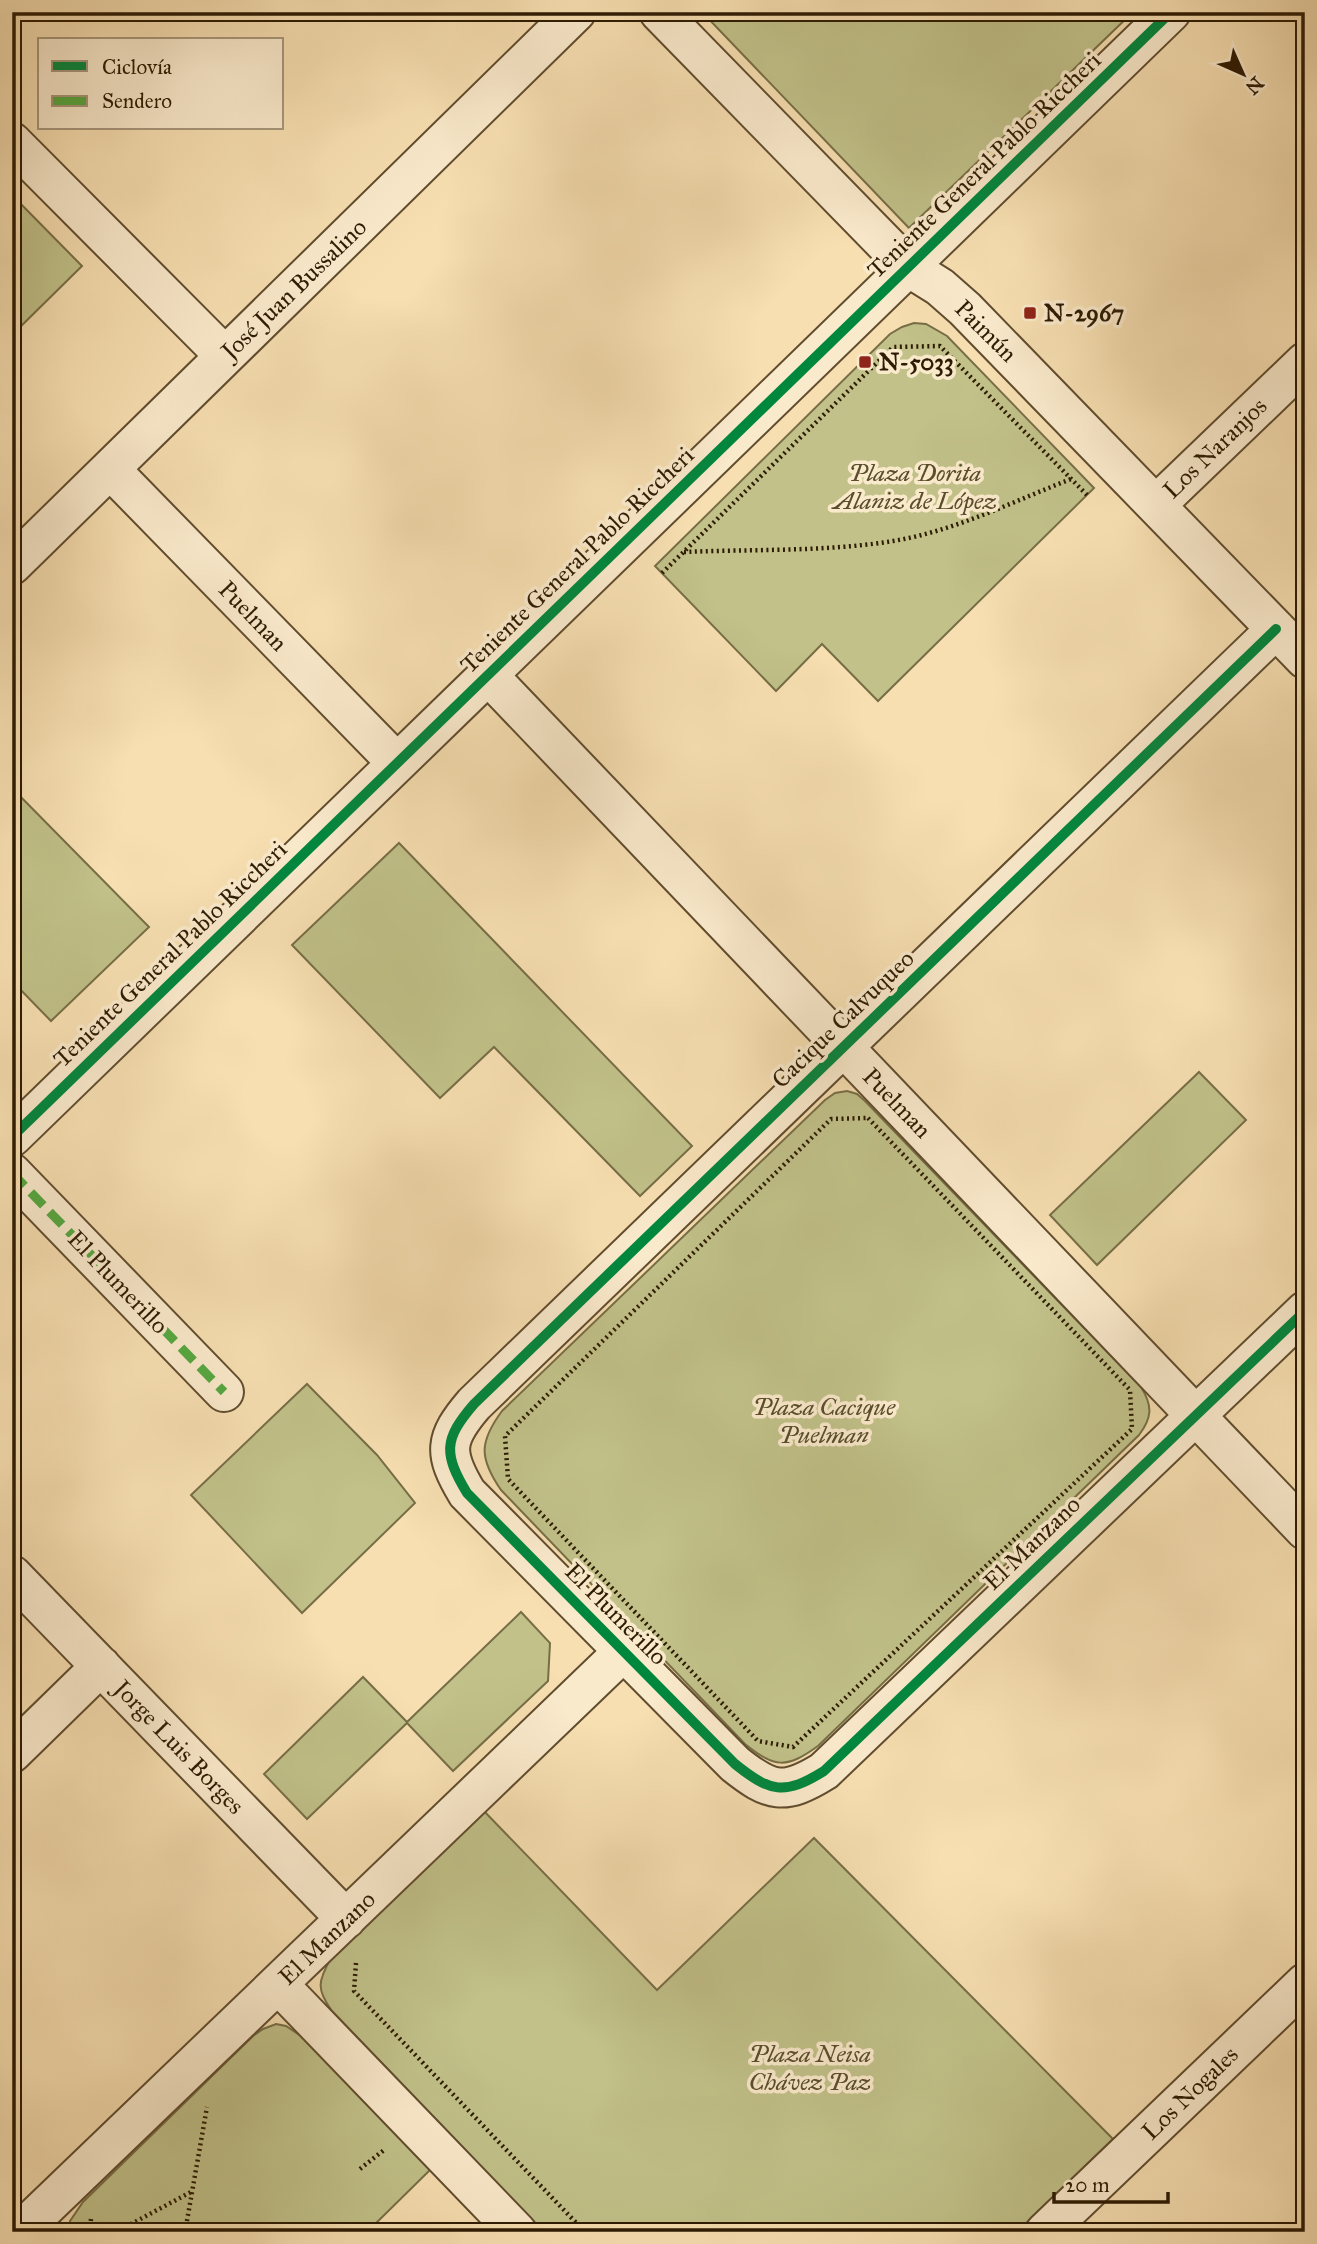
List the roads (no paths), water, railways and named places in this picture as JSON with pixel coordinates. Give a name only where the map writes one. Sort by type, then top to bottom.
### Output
[{"type":"street","name":"José Juan Bussalino","points":[[12,565],[576,12]]},
{"type":"street","name":"Paimún","points":[[659,12],[908,267],[940,287],[965,309],[1305,659]]},
{"type":"street","name":"Teniente General Pablo Riccheri","points":[[12,1137],[1171,12]]},
{"type":"street","points":[[12,142],[225,356]]},
{"type":"street","name":"Los Naranjos","points":[[1156,505],[1305,362]]},
{"type":"street","name":"Puelman","points":[[110,469],[397,763]]},
{"type":"street","name":"Cacique Calvuqueo","points":[[449,1446],[458,1423],[474,1404],[1276,629]]},
{"type":"street","name":"Puelman","points":[[488,676],[1305,1530]]},
{"type":"street","name":"El Plumerillo","points":[[12,1173],[224,1392]]},
{"type":"street","name":"El Manzano","points":[[779,1789],[802,1785],[824,1771],[1305,1311]]},
{"type":"street","name":"El Plumerillo","points":[[449,1446],[454,1471],[467,1493],[735,1764],[757,1781],[779,1789]]},
{"type":"street","name":"Jorge Luis Borges","points":[[12,1575],[101,1666],[351,1935]]},
{"type":"street","name":"El Manzano","points":[[26,2220],[278,1984],[351,1935],[624,1651]]},
{"type":"street","points":[[12,1753],[101,1666]]},
{"type":"street","name":"Los Nogales","points":[[1045,2232],[1305,1983]]},
{"type":"street","points":[[278,1984],[517,2232]]},
{"type":"place","name":"N-2967","points":[[1030,313]]},
{"type":"place","name":"N-5033","points":[[865,362]]},
{"type":"park label","name":"Plaza Dorita Alaniz de López","points":[[915,487]]},
{"type":"park label","name":"Plaza Cacique Puelman","points":[[824,1421]]},
{"type":"park label","name":"Plaza Neisa Chávez Paz","points":[[810,2068]]}]
